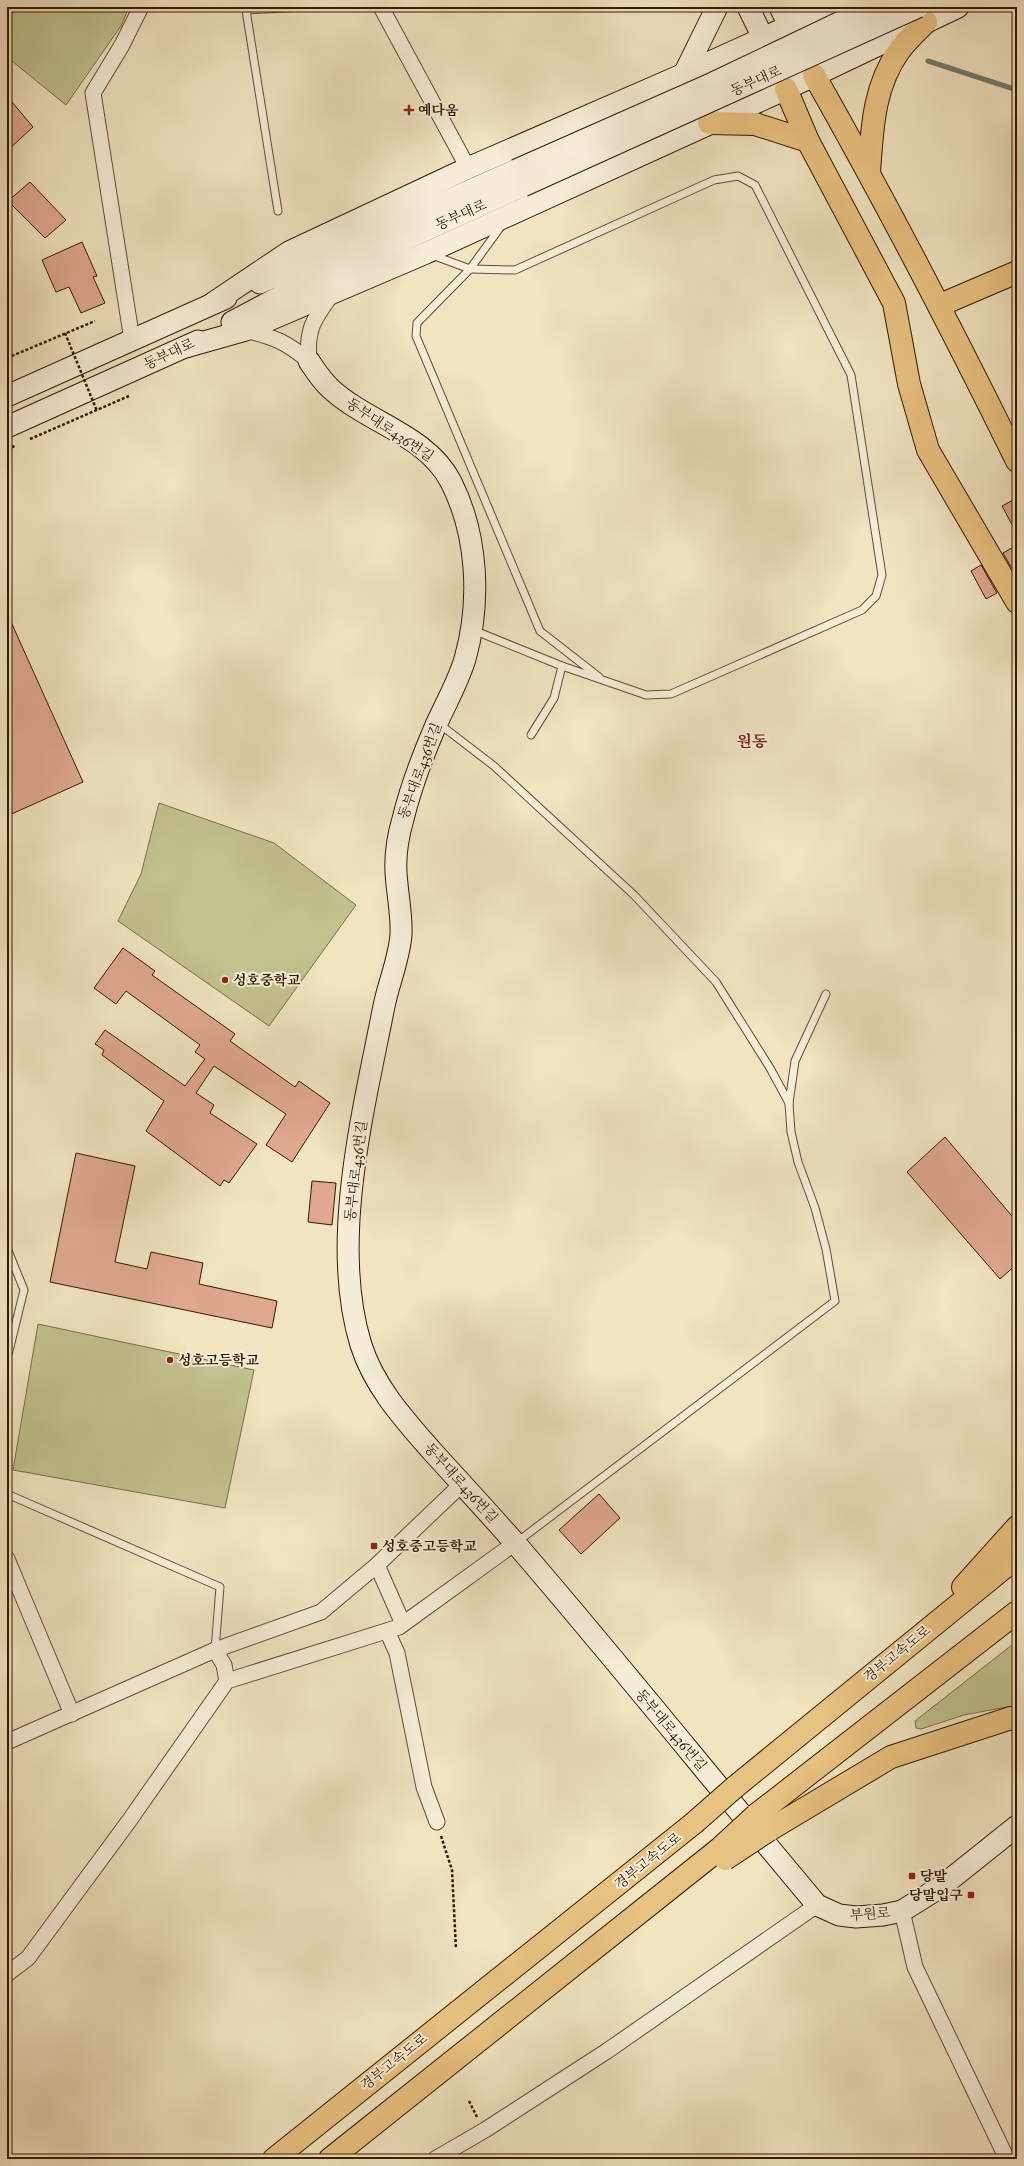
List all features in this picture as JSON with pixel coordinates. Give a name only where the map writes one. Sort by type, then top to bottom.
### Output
[{"type":"highway","points":[[869,173],[873,120],[883,79],[922,14]]},
{"type":"highway","points":[[814,75],[940,305],[1017,461]]},
{"type":"highway","points":[[786,89],[808,141],[894,303],[909,384],[928,450],[1017,602]]},
{"type":"highway","points":[[710,123],[755,124],[808,141]]},
{"type":"highway","points":[[940,305],[1017,272]]},
{"type":"highway","points":[[915,1639],[1017,1527]]},
{"type":"highway","name":"경부고속도로","points":[[274,2159],[694,1823],[735,1786],[1017,1556]]},
{"type":"highway","points":[[330,2159],[643,1912],[722,1855],[1017,1612]]},
{"type":"highway","points":[[763,1822],[891,1757],[1011,1718],[1017,1718]]},
{"type":"main road","points":[[684,74],[717,7]]},
{"type":"main road","points":[[748,7],[786,89]]},
{"type":"main road","points":[[780,7],[814,75]]},
{"type":"main road","name":"동부대로","points":[[213,304],[289,252],[468,168],[684,74],[831,7]]},
{"type":"main road","name":"동부대로","points":[[7,427],[186,347],[283,296],[519,178],[872,7]]},
{"type":"main road","name":"동부대로","points":[[7,396],[213,304],[366,238],[519,178],[922,14],[958,7]]},
{"type":"main road","name":"동부대로","points":[[186,347],[246,330],[426,253],[786,89],[814,75],[922,14]]},
{"type":"main road","name":"동부대로436번길","points":[[309,361],[331,390],[420,447],[436,460],[449,478],[467,522],[471,543],[474,599],[471,629],[465,658],[456,684],[437,722],[409,795],[396,849],[396,872],[401,934],[386,998],[361,1130],[355,1168],[349,1233],[349,1261],[355,1318],[362,1346],[371,1369],[398,1414],[515,1543],[817,1905]]},
{"type":"main road","name":"부원로","points":[[817,1905],[839,1915],[856,1917],[902,1911],[942,1886],[1017,1826]]},
{"type":"street","points":[[132,340],[93,93],[122,45],[141,7]]},
{"type":"street","points":[[381,7],[468,168]]},
{"type":"street","points":[[309,361],[307,342],[313,321],[332,294]]},
{"type":"street","name":"동부대로436번길","points":[[246,330],[289,344],[309,361]]},
{"type":"street","points":[[7,1742],[215,1650],[321,1612],[377,1565],[462,1484]]},
{"type":"street","points":[[7,1974],[28,1958],[130,1822],[227,1681],[387,1631],[403,1624],[515,1543]]},
{"type":"street","points":[[7,1559],[72,1714]]},
{"type":"street","points":[[377,1565],[403,1624]]},
{"type":"street","points":[[387,1631],[397,1653],[424,1787],[437,1822]]},
{"type":"street","points":[[215,1650],[224,1665],[227,1681]]},
{"type":"street","points":[[435,2159],[485,2130],[607,2051],[817,1905]]},
{"type":"street","points":[[902,1911],[915,1967],[1007,2159]]},
{"type":"lane","points":[[278,211],[248,9],[304,7]]},
{"type":"lane","points":[[426,253],[470,269],[515,270],[714,180],[738,176],[756,185],[851,375],[882,575],[876,596],[862,610],[671,694],[646,695],[562,666],[471,629]]},
{"type":"lane","points":[[509,215],[470,269],[417,323],[416,336],[540,631],[604,681]]},
{"type":"lane","points":[[530,735],[554,698],[562,666]]},
{"type":"lane","points":[[437,722],[494,766],[634,896],[716,982],[770,1068],[789,1103]]},
{"type":"lane","points":[[515,1543],[834,1301],[826,1249],[815,1208],[798,1162],[790,1132],[789,1103],[796,1061],[826,994]]},
{"type":"lane","points":[[7,1248],[24,1290],[7,1359]]},
{"type":"lane","points":[[7,1494],[220,1588],[215,1650]]},
{"type":"path","points":[[7,358],[95,321]]},
{"type":"path","points":[[65,333],[97,411]]},
{"type":"path","points":[[28,440],[129,396]]},
{"type":"path","points":[[7,449],[21,443]]},
{"type":"path","points":[[437,1822],[452,1870],[456,1949]]},
{"type":"green space","points":[[7,7],[129,7],[121,26],[66,105],[7,57]]},
{"type":"green space","points":[[159,803],[274,843],[356,905],[269,1026],[118,921],[141,874]]},
{"type":"green space","points":[[38,1324],[254,1370],[225,1508],[13,1470]]},
{"type":"green space","points":[[1017,1641],[1017,1705],[964,1715],[921,1729],[916,1728],[915,1721]]},
{"type":"building","points":[[7,96],[33,127],[7,151]]},
{"type":"building","points":[[30,182],[66,220],[45,238],[8,201]]},
{"type":"building","points":[[82,242],[97,276],[93,277],[105,303],[81,313],[69,287],[56,292],[42,260]]},
{"type":"building","points":[[1017,498],[1017,534],[1002,506]]},
{"type":"building","points":[[1017,545],[1017,577],[1003,553]]},
{"type":"building","points":[[981,565],[997,593],[986,599],[971,571]]},
{"type":"building","points":[[7,613],[83,782],[7,816]]},
{"type":"building","points":[[123,948],[155,971],[152,975],[235,1034],[230,1041],[295,1087],[299,1081],[330,1103],[292,1162],[266,1145],[286,1114],[214,1066],[196,1093],[214,1105],[210,1113],[257,1144],[229,1183],[224,1180],[220,1186],[146,1131],[164,1101],[102,1055],[104,1050],[95,1044],[105,1030],[185,1086],[205,1059],[195,1052],[200,1045],[126,991],[116,1004],[94,988]]},
{"type":"building","points":[[945,1137],[1017,1222],[1017,1264],[1000,1279],[907,1172]]},
{"type":"building","points":[[76,1153],[135,1166],[115,1262],[147,1269],[151,1252],[203,1263],[199,1284],[277,1301],[272,1328],[50,1282]]},
{"type":"building","points":[[312,1181],[336,1183],[332,1225],[308,1222]]},
{"type":"building","points":[[599,1494],[620,1518],[581,1554],[559,1530]]},
{"type":"waterway","points":[[928,61],[1017,90]]},
{"type":"place","name":"예다움","points":[[409,110]]},
{"type":"place","name":"성호중학교","points":[[225,980]]},
{"type":"place","name":"성호고등학교","points":[[170,1360]]},
{"type":"place","name":"성호중고등학교","points":[[374,1546]]},
{"type":"place","name":"당말","points":[[912,1876]]},
{"type":"place","name":"당말입구","points":[[971,1895]]},
{"type":"district","name":"원동","points":[[752,741]]}]
